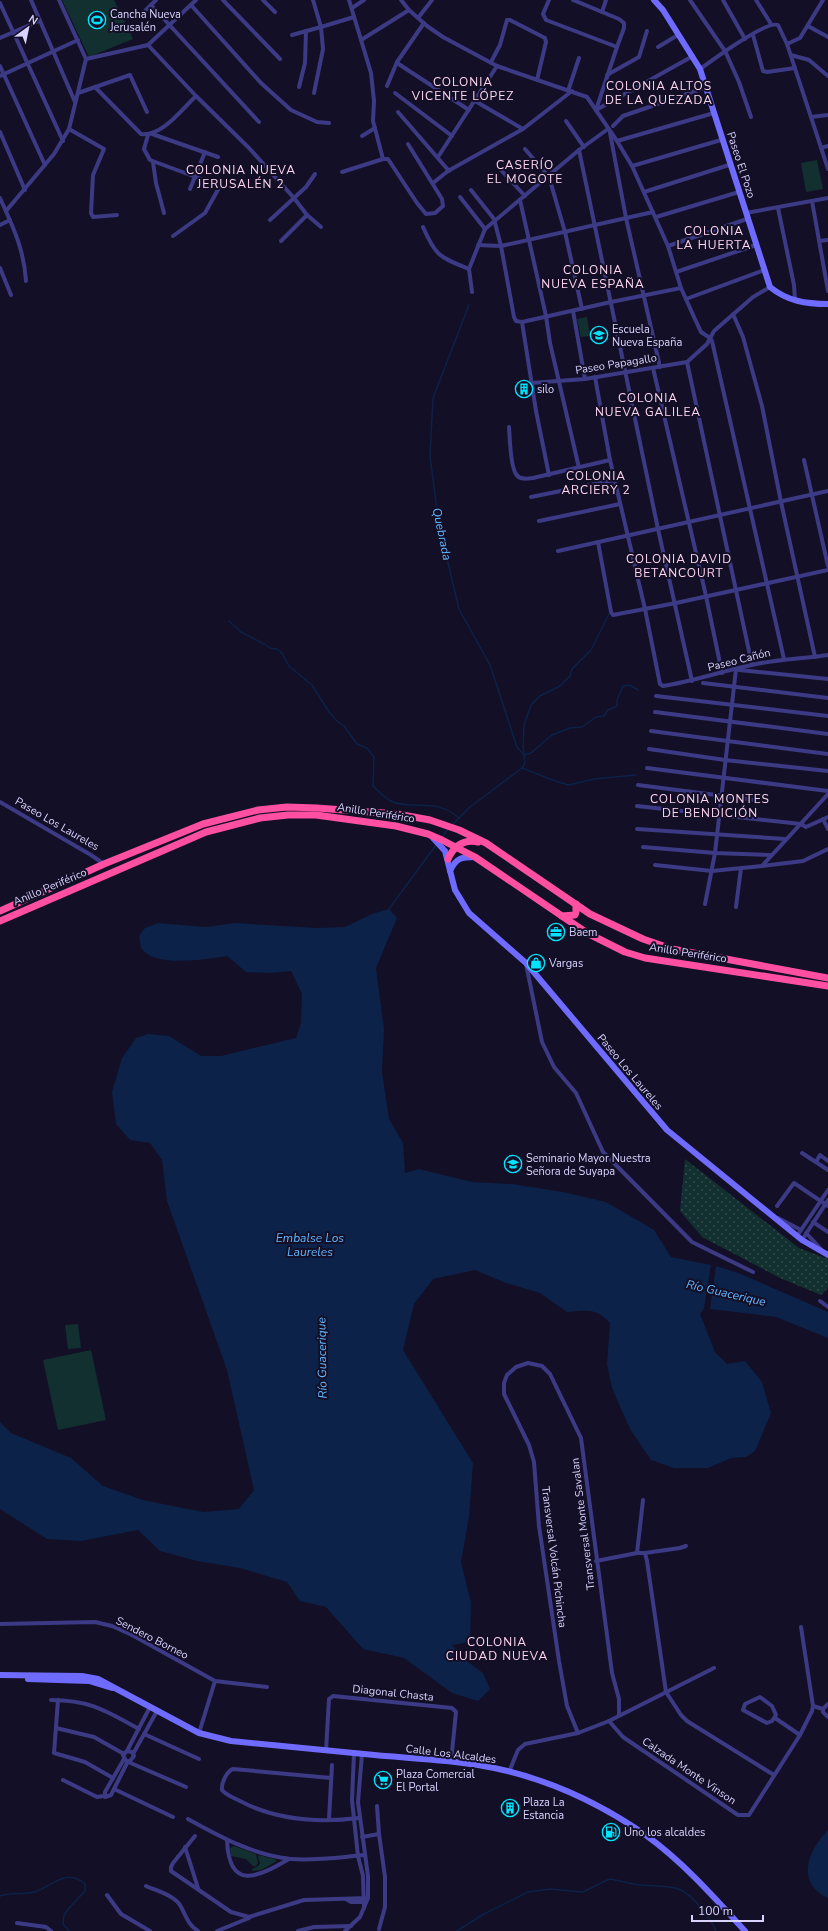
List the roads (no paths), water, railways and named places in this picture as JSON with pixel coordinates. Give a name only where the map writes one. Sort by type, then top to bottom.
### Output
[{"type":"highway","name":"Anillo Periférico","points":[[0,911],[104,864],[203,824],[258,810],[287,807],[396,814],[430,820],[459,830],[486,843],[576,904],[600,919],[626,932],[672,949],[828,978]]},
{"type":"highway","name":"Anillo Periférico","points":[[0,921],[206,832],[260,818],[288,815],[316,815],[396,826],[428,834],[457,846],[561,916],[604,942],[645,958],[828,986]]},
{"type":"highway","points":[[448,859],[457,846],[470,840],[486,843]]},
{"type":"highway","points":[[561,916],[574,915],[576,904]]},
{"type":"street","points":[[31,0],[75,103]]},
{"type":"street","points":[[6,211],[45,165],[69,129],[86,59],[59,0]]},
{"type":"street","points":[[138,18],[156,0]]},
{"type":"street","points":[[86,59],[148,45],[196,0]]},
{"type":"street","points":[[223,0],[280,59]]},
{"type":"street","points":[[263,0],[275,12]]},
{"type":"street","points":[[313,0],[321,27],[323,49],[314,93]]},
{"type":"street","points":[[349,0],[371,73],[375,128],[383,159]]},
{"type":"street","points":[[352,8],[364,0]]},
{"type":"street","points":[[418,18],[432,0]]},
{"type":"street","points":[[548,0],[543,14],[546,20],[616,47]]},
{"type":"street","points":[[602,12],[606,0]]},
{"type":"street","name":"Paseo El Pozo","points":[[654,0],[663,10],[700,69],[707,87],[721,140],[770,287]]},
{"type":"street","points":[[690,0],[725,52],[739,82],[751,116]]},
{"type":"street","points":[[723,0],[745,39]]},
{"type":"street","points":[[756,0],[771,24]]},
{"type":"street","points":[[787,44],[800,38],[823,0]]},
{"type":"street","points":[[403,1],[409,10],[443,37],[497,66],[587,97],[611,128],[632,166],[656,217],[668,246],[681,288],[701,332],[710,338],[751,508],[784,659]]},
{"type":"street","points":[[575,1],[620,19],[624,23],[624,28],[616,47],[596,110]]},
{"type":"street","points":[[0,3],[63,140]]},
{"type":"street","points":[[191,5],[261,83],[291,110],[317,122],[329,123]]},
{"type":"street","points":[[151,6],[259,122]]},
{"type":"street","points":[[361,40],[409,10]]},
{"type":"street","points":[[292,35],[354,17]]},
{"type":"street","points":[[491,62],[500,45],[507,20],[510,20],[545,38],[537,80]]},
{"type":"street","points":[[0,38],[39,21]]},
{"type":"street","points":[[387,86],[397,63],[424,23]]},
{"type":"street","points":[[700,69],[745,39],[771,24],[775,24],[781,29],[791,55],[828,170]]},
{"type":"street","points":[[808,26],[828,37]]},
{"type":"street","points":[[299,87],[305,63],[306,31]]},
{"type":"street","points":[[607,75],[639,58],[647,31]]},
{"type":"street","points":[[658,47],[678,35]]},
{"type":"street","points":[[753,35],[763,71],[767,72],[795,68]]},
{"type":"street","points":[[2,75],[78,40]]},
{"type":"street","points":[[148,45],[196,96],[249,148],[294,198],[307,215],[321,227]]},
{"type":"street","points":[[791,55],[809,60],[828,76]]},
{"type":"street","points":[[596,110],[693,56]]},
{"type":"street","points":[[433,183],[449,171],[523,129],[570,91],[579,58]]},
{"type":"street","points":[[397,63],[469,110]]},
{"type":"street","points":[[0,66],[2,75],[45,165]]},
{"type":"street","points":[[438,157],[497,66]]},
{"type":"street","points":[[78,93],[130,74],[147,112]]},
{"type":"street","points":[[95,87],[141,134],[150,135],[218,157]]},
{"type":"street","points":[[472,292],[469,269],[485,229],[494,220],[526,196],[579,150],[611,128],[622,116],[707,87]]},
{"type":"street","points":[[395,92],[452,136]]},
{"type":"street","points":[[173,236],[205,213],[220,186],[153,162],[150,160],[144,149],[150,135],[161,129],[196,96]]},
{"type":"street","points":[[475,101],[523,129]]},
{"type":"street","points":[[398,112],[449,171]]},
{"type":"street","points":[[617,141],[714,113]]},
{"type":"street","points":[[811,117],[828,115]]},
{"type":"street","points":[[566,121],[584,147]]},
{"type":"street","points":[[362,136],[375,128]]},
{"type":"street","points":[[611,128],[626,218],[660,367]]},
{"type":"street","points":[[69,129],[104,149],[91,181],[91,214],[93,217],[117,215]]},
{"type":"street","points":[[0,132],[25,190]]},
{"type":"street","points":[[632,166],[721,140]]},
{"type":"street","points":[[342,172],[383,159],[388,159],[416,203],[428,214],[437,212],[443,202],[433,183],[408,144]]},
{"type":"street","points":[[821,148],[828,146]]},
{"type":"street","points":[[525,149],[549,176],[565,232],[582,309]]},
{"type":"street","points":[[579,150],[658,529],[676,603],[692,681]]},
{"type":"street","points":[[190,189],[205,152]]},
{"type":"street","points":[[153,162],[156,183],[164,213]]},
{"type":"street","points":[[644,192],[730,165]]},
{"type":"street","points":[[500,168],[526,196]]},
{"type":"street","points":[[270,220],[306,187],[315,174]]},
{"type":"street","points":[[471,190],[494,220],[501,246],[516,321],[522,322],[681,288]]},
{"type":"street","points":[[656,217],[739,192]]},
{"type":"street","points":[[460,197],[485,229]]},
{"type":"street","points":[[0,198],[23,254],[26,281]]},
{"type":"street","points":[[668,246],[746,216],[828,198]]},
{"type":"street","points":[[520,200],[546,316],[558,381],[579,468]]},
{"type":"street","points":[[812,201],[819,241],[826,269],[828,291]]},
{"type":"street","points":[[778,208],[794,285],[795,300]]},
{"type":"street","points":[[478,245],[501,246],[653,212]]},
{"type":"street","points":[[281,241],[307,215]]},
{"type":"street","points":[[0,225],[10,220]]},
{"type":"street","points":[[423,227],[433,247],[440,256],[469,269]]},
{"type":"street","points":[[819,241],[828,240]]},
{"type":"street","points":[[676,272],[756,245]]},
{"type":"street","points":[[0,268],[11,295]]},
{"type":"street","points":[[686,299],[764,270]]},
{"type":"street","points":[[752,665],[687,362],[707,344],[714,331],[753,297],[770,287],[784,297],[809,304],[828,304]]},
{"type":"street","points":[[573,311],[585,379]]},
{"type":"street","points":[[733,314],[743,337],[762,406],[781,502],[815,657]]},
{"type":"street","points":[[522,322],[531,383],[548,475]]},
{"type":"street","name":"Paseo Papagallo","points":[[531,383],[585,379],[625,371],[687,362]]},
{"type":"street","points":[[653,368],[706,596],[722,674]]},
{"type":"street","points":[[595,377],[610,460],[645,609]]},
{"type":"street","points":[[509,427],[513,468],[516,475],[522,479],[548,475],[610,460]]},
{"type":"street","points":[[804,460],[828,566]]},
{"type":"street","points":[[531,496],[615,480]]},
{"type":"street","points":[[558,551],[828,491]]},
{"type":"street","points":[[539,521],[620,504]]},
{"type":"street","points":[[598,542],[612,614],[676,603],[828,570]]},
{"type":"street","name":"Paseo Cañón","points":[[645,609],[658,681],[663,686],[722,674],[752,665],[784,659],[828,655]]},
{"type":"street","points":[[705,904],[712,871],[717,834],[736,669],[828,679]]},
{"type":"street","points":[[703,683],[828,698]]},
{"type":"street","points":[[656,696],[828,716]]},
{"type":"street","points":[[655,712],[828,734]]},
{"type":"street","points":[[651,731],[828,754]]},
{"type":"street","points":[[649,749],[828,772]]},
{"type":"street","points":[[647,768],[828,792]]},
{"type":"street","points":[[638,785],[763,801]]},
{"type":"street","points":[[762,866],[770,855],[828,792]]},
{"type":"street","name":"Paseo Los Laureles","points":[[0,802],[104,864]]},
{"type":"street","points":[[637,806],[800,824],[806,827],[828,817]]},
{"type":"street","points":[[823,819],[828,829]]},
{"type":"street","points":[[637,829],[785,839]]},
{"type":"street","name":"Paseo Los Laureles","points":[[428,834],[439,843],[448,859],[458,898],[469,913],[526,963],[667,1130],[799,1238],[826,1255]]},
{"type":"street","points":[[643,847],[714,853],[770,855]]},
{"type":"street","points":[[655,865],[712,871],[803,861],[828,849]]},
{"type":"street","points":[[450,871],[456,860],[462,857],[475,857]]},
{"type":"street","points":[[736,907],[741,868]]},
{"type":"street","points":[[526,963],[542,1042],[554,1067],[576,1093],[603,1152],[692,1242],[753,1272]]},
{"type":"street","points":[[802,1153],[828,1170]]},
{"type":"street","points":[[816,1162],[820,1155],[828,1161]]},
{"type":"street","points":[[777,1206],[794,1183],[827,1203],[806,1233],[799,1238]]},
{"type":"street","points":[[799,1238],[801,1230],[828,1190]]},
{"type":"street","points":[[766,1212],[801,1230]]},
{"type":"street","points":[[813,1222],[828,1232]]},
{"type":"street","points":[[806,1233],[826,1255]]},
{"type":"street","points":[[820,1301],[828,1307]]},
{"type":"street","name":"Transversal Monte Savalan","points":[[516,1367],[528,1363],[542,1366],[550,1374],[581,1438],[586,1461],[596,1561],[612,1673],[619,1699],[619,1715]]},
{"type":"street","name":"Transversal Volcán Pichincha","points":[[516,1367],[507,1375],[504,1383],[504,1394],[529,1444],[534,1462],[539,1526],[559,1661],[567,1706],[578,1733]]},
{"type":"street","points":[[636,1553],[643,1500]]},
{"type":"street","points":[[596,1561],[636,1553],[645,1553],[686,1546]]},
{"type":"street","points":[[645,1553],[666,1692],[675,1707],[687,1720],[774,1775],[800,1735],[811,1715],[813,1706],[801,1627]]},
{"type":"street","name":"Sendero Borneo","points":[[0,1624],[95,1622],[112,1626],[132,1635],[215,1681]]},
{"type":"street","points":[[509,1772],[518,1750],[525,1744],[578,1733],[610,1721],[619,1715],[714,1668]]},
{"type":"street","name":"Calle Los Alcaldes","points":[[0,1675],[89,1676],[107,1683],[199,1733],[231,1741],[451,1762],[509,1772],[561,1789],[589,1801],[648,1836],[699,1881],[745,1931]]},
{"type":"street","name":"Calle Los Alcaldes","points":[[0,1679],[88,1681],[114,1688]]},
{"type":"street","points":[[199,1733],[215,1681],[267,1686]]},
{"type":"street","name":"Diagonal Chasta","points":[[326,1751],[329,1699],[333,1696],[452,1708],[456,1712],[451,1762]]},
{"type":"street","points":[[760,1697],[772,1706],[776,1715],[775,1718],[767,1723],[743,1710],[743,1706],[760,1697]]},
{"type":"street","points":[[51,1700],[77,1701],[100,1707],[139,1729]]},
{"type":"street","points":[[58,1700],[54,1753],[56,1755],[85,1762],[113,1778]]},
{"type":"street","points":[[823,1709],[828,1704]]},
{"type":"street","points":[[813,1706],[823,1709]]},
{"type":"street","points":[[104,1796],[150,1707]]},
{"type":"street","points":[[823,1709],[823,1712],[828,1717]]},
{"type":"street","points":[[62,1780],[97,1797],[109,1797],[129,1761],[134,1758],[133,1754],[157,1711]]},
{"type":"street","points":[[775,1718],[800,1735]]},
{"type":"street","name":"Calzada Monte Vinson","points":[[610,1721],[623,1737],[742,1816],[751,1813],[774,1775]]},
{"type":"street","points":[[56,1728],[94,1737],[125,1754],[133,1754]]},
{"type":"street","points":[[144,1734],[199,1759]]},
{"type":"street","points":[[354,1753],[352,1800],[358,1856],[363,1876],[365,1900]]},
{"type":"street","points":[[125,1754],[129,1761],[186,1787]]},
{"type":"street","points":[[345,1931],[360,1917],[364,1908],[368,1876],[358,1802],[362,1754]]},
{"type":"street","points":[[329,1819],[332,1765]]},
{"type":"street","points":[[331,1778],[233,1769],[228,1772],[222,1786],[224,1792],[268,1814],[291,1818],[359,1818]]},
{"type":"street","points":[[114,1789],[173,1817]]},
{"type":"street","points":[[377,1806],[385,1877],[385,1907],[379,1930]]},
{"type":"street","points":[[188,1818],[227,1840],[262,1853],[290,1859],[365,1855]]},
{"type":"street","points":[[362,1837],[379,1834]]},
{"type":"street","points":[[195,1836],[173,1863],[171,1867],[172,1871],[198,1888],[213,1901],[231,1912],[249,1918]]},
{"type":"street","points":[[227,1840],[231,1866],[235,1871],[241,1874],[250,1875],[266,1872],[290,1859]]},
{"type":"street","points":[[185,1847],[198,1888]]},
{"type":"street","points":[[146,1886],[176,1901],[180,1906],[188,1924],[198,1931]]},
{"type":"street","points":[[107,1894],[121,1914],[150,1931]]},
{"type":"street","points":[[218,1931],[249,1918],[304,1900],[365,1900]]},
{"type":"street","points":[[17,1922],[46,1927],[51,1931]]},
{"type":"street","points":[[298,1931],[314,1927],[351,1926]]},
{"type":"water","name":"Embalse Los Laureles","points":[[389,909],[397,918],[376,968],[384,1029],[382,1072],[389,1119],[403,1143],[405,1173],[419,1169],[472,1182],[512,1184],[563,1192],[606,1202],[654,1230],[671,1257],[711,1265],[704,1308],[700,1314],[715,1352],[727,1364],[745,1361],[762,1382],[771,1413],[755,1451],[746,1457],[731,1458],[708,1468],[674,1468],[651,1460],[630,1429],[612,1388],[607,1364],[610,1323],[605,1318],[596,1312],[591,1311],[567,1312],[540,1293],[506,1283],[475,1270],[433,1279],[414,1304],[403,1350],[473,1463],[469,1517],[461,1562],[471,1603],[470,1642],[452,1645],[464,1659],[483,1673],[490,1689],[478,1701],[452,1693],[404,1658],[363,1649],[326,1607],[300,1601],[287,1582],[240,1568],[197,1561],[160,1551],[138,1530],[81,1541],[47,1539],[0,1509],[0,1422],[11,1433],[71,1458],[103,1486],[143,1500],[203,1512],[239,1509],[254,1490],[227,1370],[167,1201],[162,1160],[150,1143],[130,1140],[116,1124],[112,1092],[122,1058],[136,1038],[148,1034],[169,1036],[201,1056],[221,1056],[296,1038],[301,1023],[302,994],[291,971],[271,973],[246,972],[227,956],[182,961],[158,959],[149,955],[142,949],[139,936],[145,928],[158,923],[206,927],[235,923],[317,928],[345,927],[372,914]]},
{"type":"water","points":[[716,1266],[741,1274],[828,1312],[828,1338],[776,1317],[710,1309]]},
{"type":"water","points":[[828,1830],[828,1898],[818,1892],[811,1884],[808,1875],[808,1866],[815,1847]]},
{"type":"waterway","name":"Quebrada","points":[[469,305],[433,398],[430,456],[439,525],[459,609],[490,665],[517,747],[524,755]]},
{"type":"waterway","points":[[452,825],[470,807],[522,768],[525,763],[523,745],[524,725],[531,705],[540,696],[560,686],[570,676],[572,669],[591,650],[609,614]]},
{"type":"waterway","points":[[229,621],[241,632],[270,648],[277,649],[282,653],[289,666],[312,685],[329,712],[344,726],[357,744],[367,748],[374,757],[373,786],[383,796],[393,802],[401,804],[434,806],[442,808],[459,818]]},
{"type":"waterway","points":[[524,755],[531,753],[552,735],[570,728],[582,727],[596,717],[604,716],[608,710],[617,706],[617,700],[623,686],[630,685],[638,690]]},
{"type":"waterway","points":[[522,768],[569,785],[594,779],[636,775]]},
{"type":"waterway","points":[[442,837],[448,829]]},
{"type":"waterway","points":[[389,909],[436,845]]},
{"type":"waterway","name":"Río Guacerique","points":[[696,1284],[724,1291]]},
{"type":"waterway","points":[[0,1896],[34,1892],[65,1878],[72,1877],[78,1879],[85,1884],[85,1891],[64,1915],[63,1924],[69,1931]]},
{"type":"waterway","points":[[457,1931],[482,1915],[528,1892],[550,1889],[583,1892],[611,1879],[637,1885],[668,1887],[681,1890],[694,1900],[701,1908],[711,1921],[716,1931]]},
{"type":"place","name":"Cancha Nueva Jerusalén","points":[[97,20]]},
{"type":"place","name":"Escuela Nueva España","points":[[599,335]]},
{"type":"place","name":"silo","points":[[524,389]]},
{"type":"place","name":"Baem","points":[[556,932]]},
{"type":"place","name":"Vargas","points":[[536,963]]},
{"type":"place","name":"Seminario Mayor Nuestra Señora de Suyapa","points":[[513,1164]]},
{"type":"place","name":"Plaza Comercial El Portal","points":[[383,1780]]},
{"type":"place","name":"Plaza La Estancia","points":[[510,1808]]},
{"type":"place","name":"Uno los alcaldes","points":[[611,1832]]},
{"type":"district","name":"COLONIA VICENTE LÓPEZ","points":[[463,89]]},
{"type":"district","name":"COLONIA ALTOS DE LA QUEZADA","points":[[659,93]]},
{"type":"district","name":"CASERÍO EL MOGOTE","points":[[525,172]]},
{"type":"district","name":"COLONIA NUEVA JERUSALÉN 2","points":[[241,177]]},
{"type":"district","name":"COLONIA LA HUERTA","points":[[714,238]]},
{"type":"district","name":"COLONIA NUEVA ESPAÑA","points":[[593,277]]},
{"type":"district","name":"COLONIA NUEVA GALILEA","points":[[648,405]]},
{"type":"district","name":"COLONIA ARCIERY 2","points":[[596,483]]},
{"type":"district","name":"COLONIA DAVID BETANCOURT","points":[[679,566]]},
{"type":"district","name":"COLONIA MONTES DE BENDICIÓN","points":[[710,806]]},
{"type":"district","name":"COLONIA CIUDAD NUEVA","points":[[497,1649]]}]
